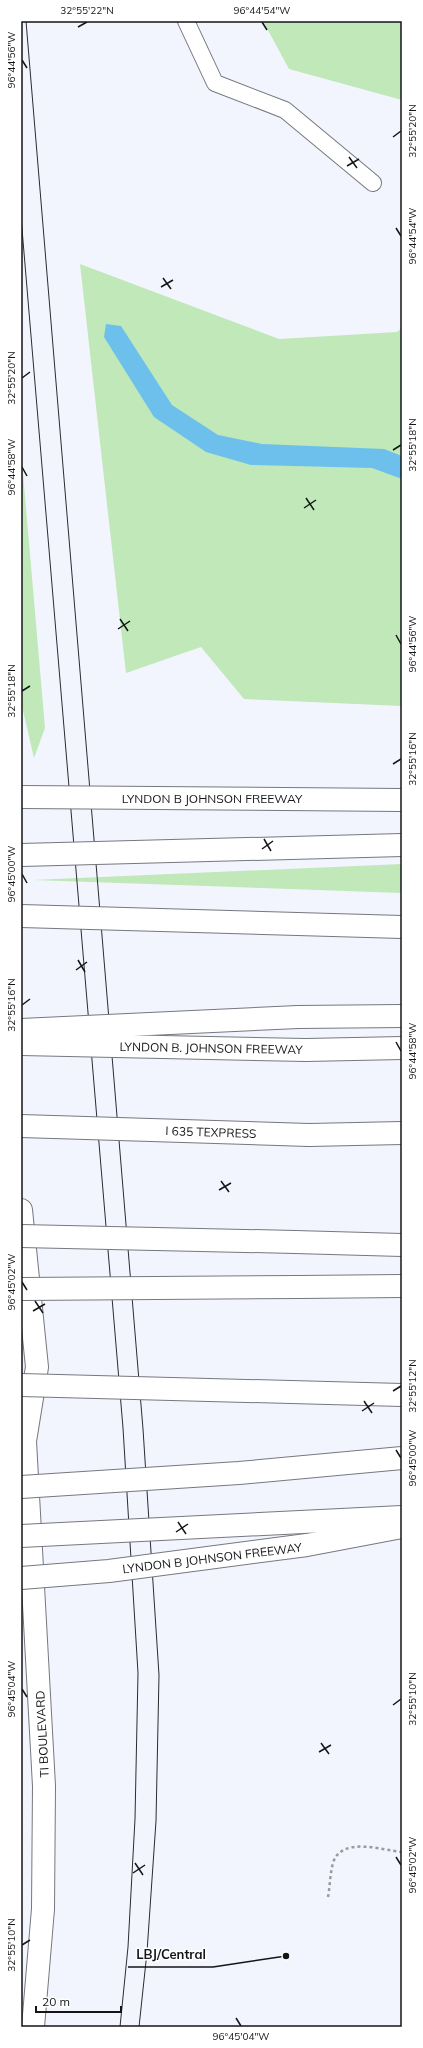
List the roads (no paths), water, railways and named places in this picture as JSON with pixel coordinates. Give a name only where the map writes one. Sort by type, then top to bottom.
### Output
[{"type":"main road","name":"LYNDON B JOHNSON FREEWAY","points":[[21,797],[402,800]]},
{"type":"main road","points":[[21,855],[402,844]]},
{"type":"main road","points":[[21,916],[402,927]]},
{"type":"main road","points":[[21,1030],[298,1017],[402,1016]]},
{"type":"main road","name":"LYNDON B. JOHNSON FREEWAY","points":[[21,1044],[306,1050],[402,1048]]},
{"type":"main road","name":"I 635 TEXPRESS","points":[[21,1126],[309,1135],[402,1133]]},
{"type":"main road","name":"TI BOULEVARD","points":[[21,1210],[36,1367],[22,1439],[44,1786],[43,1909],[33,2027]]},
{"type":"main road","points":[[21,1236],[402,1245]]},
{"type":"main road","points":[[21,1289],[402,1286]]},
{"type":"main road","points":[[21,1385],[402,1395]]},
{"type":"main road","points":[[21,1487],[239,1473],[402,1458]]},
{"type":"main road","points":[[21,1536],[402,1517]]},
{"type":"main road","name":"LYNDON B JOHNSON FREEWAY","points":[[21,1578],[109,1571],[307,1546],[402,1527]]},
{"type":"lane","points":[[186,21],[215,83],[285,110],[373,183]]},
{"type":"water","points":[[106,324],[121,326],[172,405],[218,435],[262,444],[384,449],[402,456],[402,479],[372,468],[251,465],[206,452],[154,417],[104,337]]},
{"type":"tram line","points":[[26,21],[143,1429],[159,1675],[156,1821],[147,1952],[139,2027]]},
{"type":"tram line","points":[[21,217],[123,1428],[138,1673],[135,1819],[128,1947],[120,2027]]},
{"type":"place","name":"LBJ/Central","points":[[286,1956]]}]
